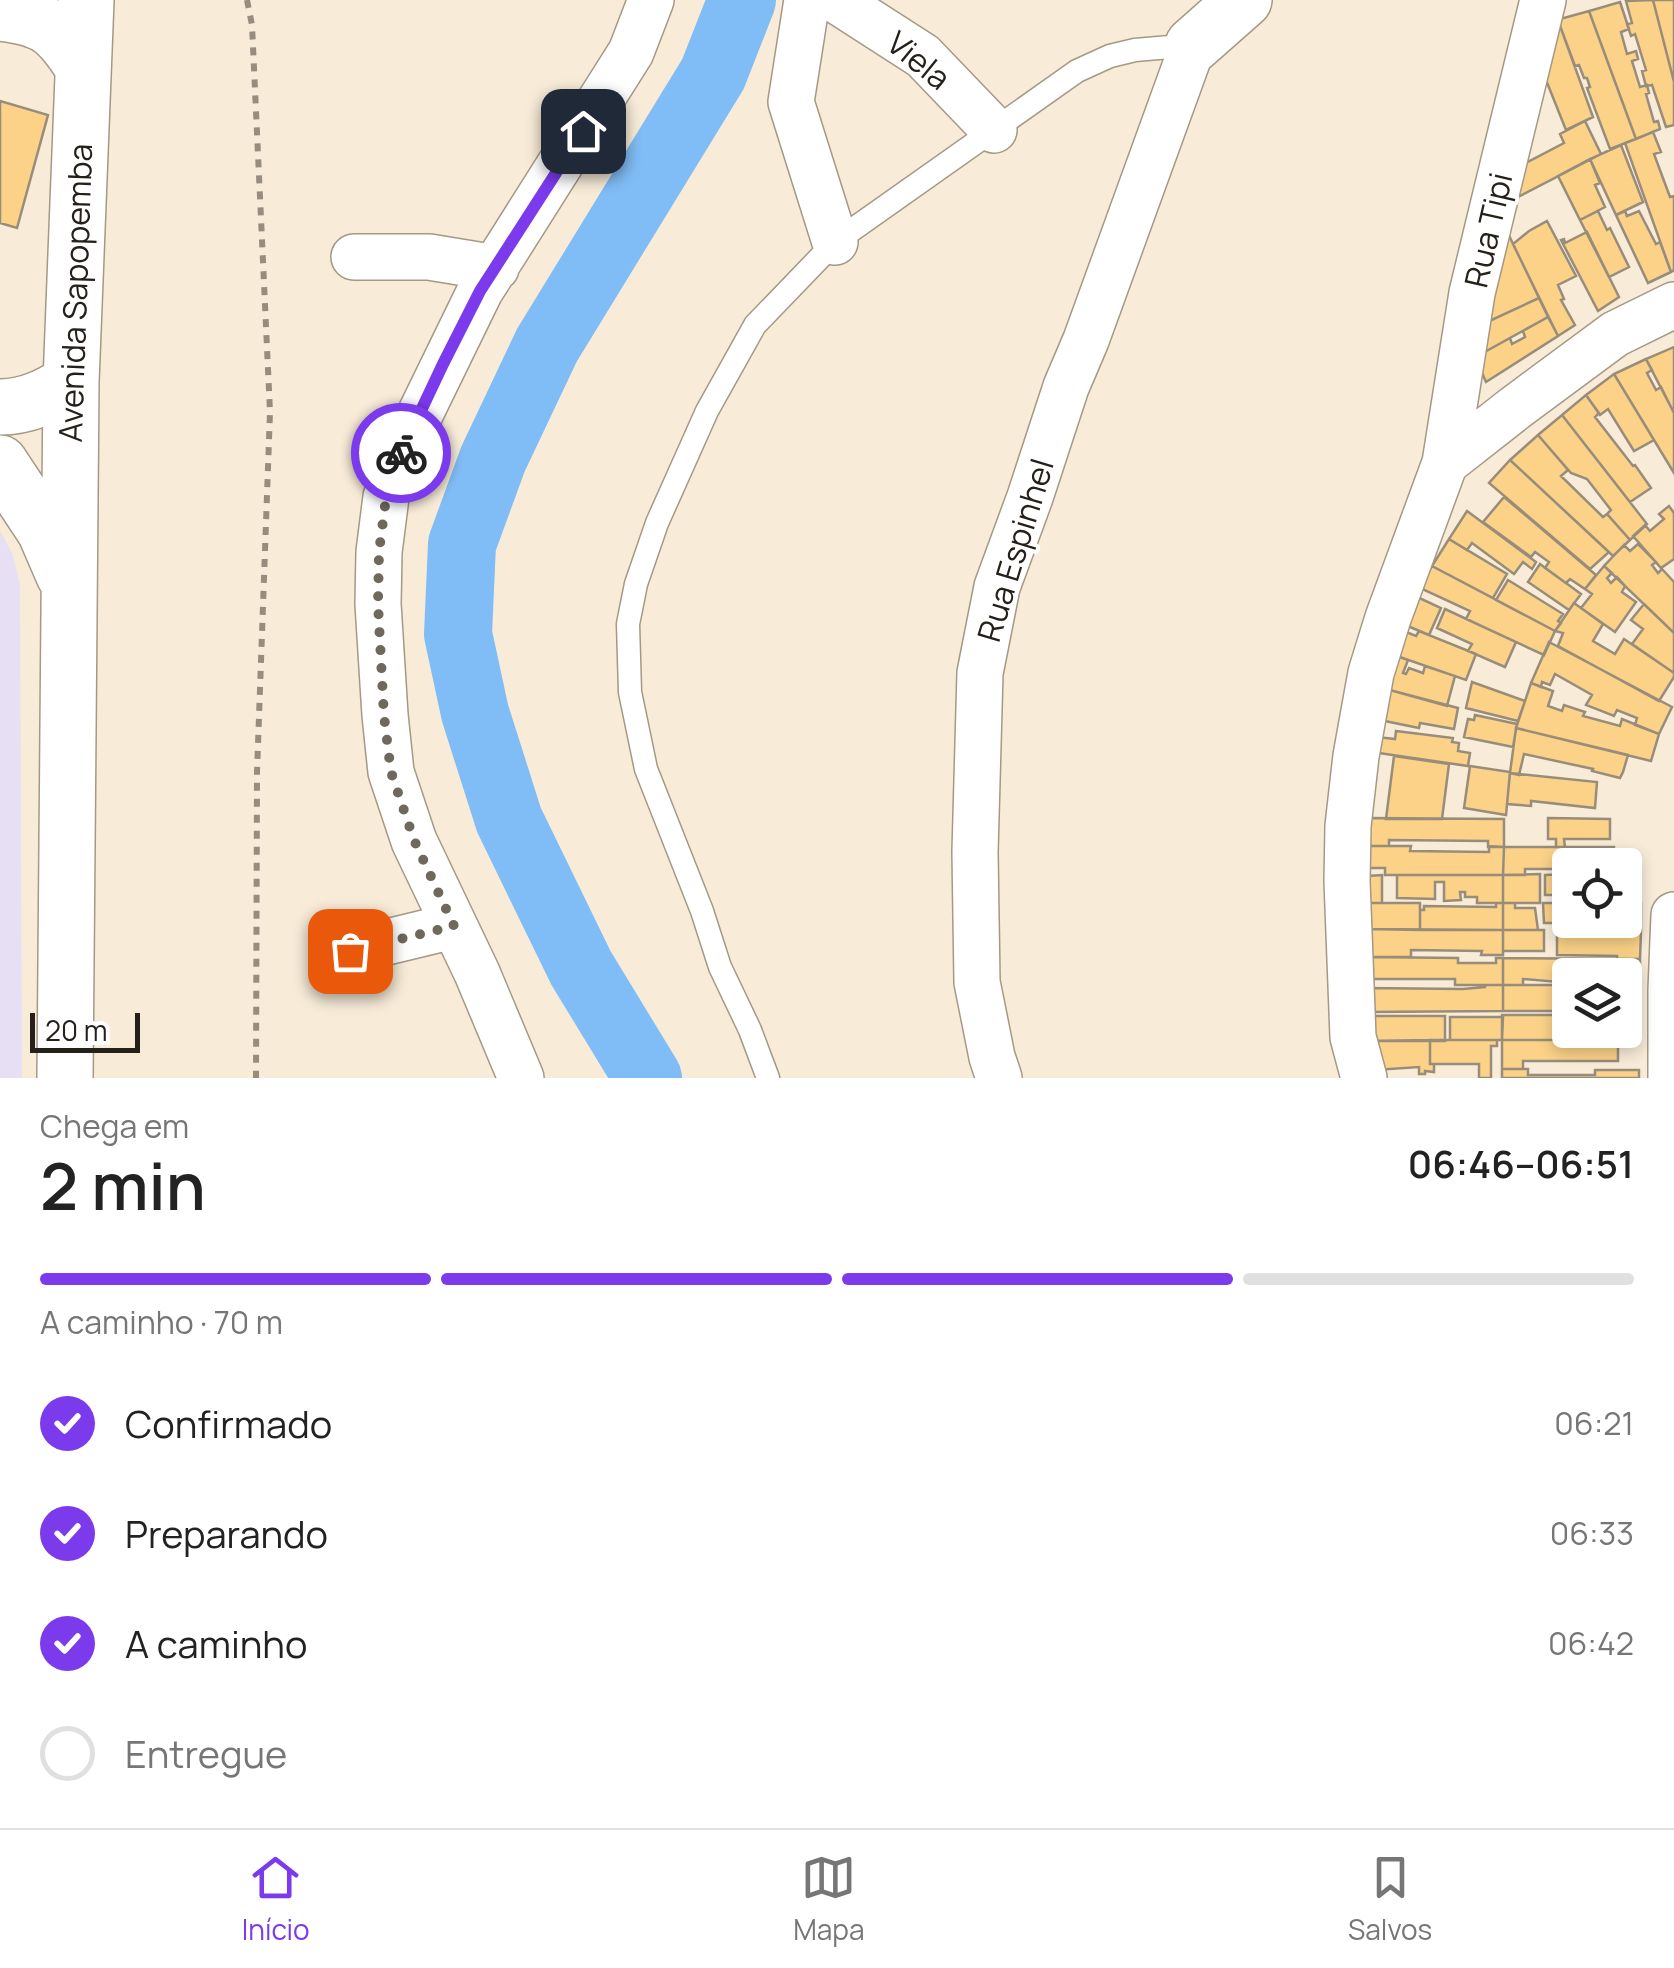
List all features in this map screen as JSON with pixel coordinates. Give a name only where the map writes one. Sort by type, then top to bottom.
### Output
[{"type":"main road","name":"Avenida Sapopemba","points":[[65,1078],[71,382],[86,0]]},
{"type":"main road","points":[[1193,45],[1244,0]]},
{"type":"main road","points":[[0,12],[45,22],[60,34],[82,66]]},
{"type":"main road","points":[[0,407],[34,402],[71,382]]},
{"type":"main road","name":"Avenida Sapopemba","points":[[0,463],[45,531],[68,587]]},
{"type":"street","points":[[521,1078],[414,840],[391,772],[381,660],[379,552],[386,498],[404,447],[443,364],[480,291],[631,52],[651,0]]},
{"type":"street","points":[[807,0],[791,102],[835,242]]},
{"type":"street","name":"Viela","points":[[836,0],[924,56],[994,130]]},
{"type":"street","name":"Rua Tipi","points":[[1364,1078],[1353,1038],[1347,881],[1356,756],[1372,673],[1388,618],[1445,463],[1472,293],[1544,0]]},
{"type":"street","name":"Rua Espinhel","points":[[998,1078],[977,982],[975,852],[980,673],[997,587],[1066,386],[1193,45]]},
{"type":"street","points":[[354,257],[429,257],[496,268]]},
{"type":"street","points":[[1445,463],[1616,334],[1674,305]]},
{"type":"street","points":[[350,951],[454,926]]},
{"type":"street","points":[[1671,1078],[1673,929]]},
{"type":"lane","points":[[768,1078],[720,968],[646,769],[630,692],[628,624],[636,584],[657,523],[707,411],[755,325],[835,242],[1077,71],[1135,50],[1193,45]]},
{"type":"path","points":[[247,0],[252,25],[270,412],[257,772],[256,1078]]},
{"type":"shaded area","points":[[0,531],[12,553],[20,584],[22,1078],[0,1078]]},
{"type":"building","points":[[1653,0],[1674,82],[1674,125],[1666,127],[1652,85],[1646,86],[1642,71],[1646,70],[1635,34],[1631,36],[1627,24],[1632,23],[1626,1]]},
{"type":"building","points":[[1653,0],[1674,0],[1674,82]]},
{"type":"building","points":[[1620,2],[1629,29],[1621,32],[1627,54],[1636,51],[1638,59],[1632,61],[1640,87],[1647,85],[1654,122],[1658,121],[1660,129],[1636,139],[1589,11]]},
{"type":"building","points":[[1589,11],[1636,139],[1610,149],[1587,88],[1587,78],[1579,65],[1575,66],[1559,23],[1560,19]]},
{"type":"building","points":[[1559,23],[1593,117],[1566,130],[1544,75]]},
{"type":"building","points":[[0,101],[48,115],[17,228],[0,223]]},
{"type":"building","points":[[1585,121],[1601,154],[1514,199],[1524,164],[1564,143],[1560,134]]},
{"type":"building","points":[[1653,132],[1661,152],[1654,154],[1670,197],[1674,196],[1671,272],[1625,143]]},
{"type":"building","points":[[1621,145],[1643,202],[1616,215],[1590,159]]},
{"type":"building","points":[[1590,159],[1605,207],[1580,220],[1558,176]]},
{"type":"building","points":[[1598,211],[1629,267],[1609,277],[1580,220]]},
{"type":"building","points":[[1625,211],[1627,216],[1639,211],[1656,244],[1660,242],[1671,272],[1648,283],[1616,215]]},
{"type":"building","points":[[1547,221],[1576,276],[1558,285],[1564,299],[1561,300],[1575,325],[1558,336],[1513,244]]},
{"type":"building","points":[[1504,225],[1539,298],[1485,323]]},
{"type":"building","points":[[1587,232],[1619,297],[1598,311],[1561,240],[1565,243]]},
{"type":"building","points":[[1539,298],[1548,317],[1481,354],[1485,323]]},
{"type":"building","points":[[1548,317],[1558,336],[1486,382],[1479,366],[1481,354],[1510,338],[1512,344],[1525,337],[1523,331]]},
{"type":"building","points":[[1674,347],[1674,413],[1646,359]]},
{"type":"building","points":[[1646,359],[1652,370],[1647,373],[1656,390],[1661,387],[1674,413],[1674,473],[1614,374]]},
{"type":"building","points":[[1614,374],[1654,440],[1634,451],[1608,409],[1600,415],[1586,395]]},
{"type":"building","points":[[1586,395],[1599,413],[1595,417],[1651,488],[1630,502],[1562,415]]},
{"type":"building","points":[[1562,415],[1647,524],[1630,540],[1607,514],[1611,510],[1587,479],[1571,473],[1538,435]]},
{"type":"building","points":[[1538,435],[1568,470],[1561,476],[1603,517],[1607,514],[1630,540],[1613,556],[1510,460]]},
{"type":"building","points":[[1510,460],[1609,552],[1590,569],[1489,483]]},
{"type":"building","points":[[1504,497],[1596,575],[1585,589],[1570,579],[1566,583],[1545,568],[1549,562],[1535,552],[1531,557],[1483,522]]},
{"type":"building","points":[[1669,506],[1674,513],[1674,559],[1661,568],[1633,536],[1645,525],[1650,531],[1664,519],[1659,514]]},
{"type":"building","points":[[1467,511],[1536,562],[1532,569],[1523,562],[1514,574],[1472,543],[1467,550],[1449,539]]},
{"type":"building","points":[[1449,539],[1507,574],[1493,598],[1432,566]]},
{"type":"building","points":[[1638,544],[1656,562],[1652,565],[1658,573],[1662,569],[1674,582],[1674,633],[1604,566],[1624,545],[1630,551]]},
{"type":"building","points":[[1540,564],[1581,594],[1569,610],[1528,582]]},
{"type":"building","points":[[1432,566],[1555,631],[1544,655],[1466,619],[1470,611],[1420,588]]},
{"type":"building","points":[[1604,566],[1612,573],[1607,578],[1611,583],[1617,577],[1625,586],[1622,592],[1636,602],[1615,632],[1581,608],[1592,594],[1585,589]]},
{"type":"building","points":[[1508,580],[1563,614],[1555,631],[1496,600]]},
{"type":"building","points":[[1415,596],[1441,608],[1429,635],[1403,624]]},
{"type":"building","points":[[1574,603],[1603,624],[1593,641],[1615,654],[1624,639],[1674,673],[1659,701],[1558,646],[1563,633],[1555,631]]},
{"type":"building","points":[[1644,604],[1674,633],[1674,673],[1632,644],[1643,629],[1631,620]]},
{"type":"building","points":[[1445,609],[1516,642],[1505,667],[1468,651],[1472,644],[1437,628]]},
{"type":"building","points":[[1401,630],[1416,636],[1419,631],[1476,654],[1466,680],[1391,654]]},
{"type":"building","points":[[1549,642],[1672,707],[1659,734],[1635,725],[1637,718],[1617,710],[1614,716],[1586,705],[1592,695],[1555,674],[1550,685],[1531,683]]},
{"type":"building","points":[[1391,654],[1408,660],[1403,673],[1409,668],[1423,673],[1425,666],[1455,676],[1447,706],[1382,688]]},
{"type":"building","points":[[1472,682],[1525,701],[1518,721],[1466,708]]},
{"type":"building","points":[[1531,683],[1553,691],[1548,706],[1562,711],[1564,705],[1585,712],[1583,716],[1620,726],[1622,719],[1659,734],[1651,761],[1516,728]]},
{"type":"building","points":[[1382,688],[1458,708],[1454,729],[1420,723],[1419,728],[1375,719]]},
{"type":"building","points":[[1475,715],[1517,724],[1513,747],[1464,737],[1468,719],[1474,720]]},
{"type":"building","points":[[1516,728],[1628,755],[1623,772],[1620,778],[1524,754],[1519,775],[1510,773]]},
{"type":"building","points":[[1396,731],[1453,738],[1452,742],[1459,743],[1458,751],[1470,753],[1468,766],[1372,752],[1378,737],[1395,739]]},
{"type":"building","points":[[1394,756],[1449,764],[1442,819],[1386,819]]},
{"type":"building","points":[[1470,766],[1510,772],[1506,815],[1464,808]]},
{"type":"building","points":[[1510,773],[1597,782],[1595,808],[1531,801],[1531,806],[1507,804]]},
{"type":"building","points":[[1368,818],[1504,819],[1504,847],[1488,847],[1488,841],[1389,840],[1389,846],[1368,846]]},
{"type":"building","points":[[1548,818],[1610,819],[1610,839],[1564,839],[1565,847],[1556,847],[1556,839],[1548,839]]},
{"type":"building","points":[[1368,846],[1489,852],[1489,846],[1504,847],[1503,875],[1385,875],[1385,868],[1367,868]]},
{"type":"building","points":[[1504,847],[1614,847],[1552,848],[1552,869],[1525,869],[1525,875],[1503,875]]},
{"type":"building","points":[[1540,874],[1540,903],[1503,903],[1503,875]]},
{"type":"building","points":[[1382,875],[1382,903],[1367,903],[1367,876]]},
{"type":"building","points":[[1397,875],[1503,875],[1503,903],[1477,903],[1477,897],[1465,897],[1465,892],[1460,892],[1461,900],[1444,901],[1444,882],[1435,882],[1435,899],[1397,898]]},
{"type":"building","points":[[1545,875],[1552,875],[1552,895],[1545,895]]},
{"type":"building","points":[[1367,903],[1420,903],[1420,930],[1367,929]]},
{"type":"building","points":[[1496,903],[1503,903],[1503,930],[1420,930],[1420,910],[1424,906],[1496,907]]},
{"type":"building","points":[[1503,903],[1515,903],[1515,908],[1535,908],[1538,930],[1503,930]]},
{"type":"building","points":[[1543,903],[1552,903],[1552,923],[1544,923]]},
{"type":"building","points":[[1367,929],[1503,930],[1503,955],[1411,950],[1411,957],[1366,957]]},
{"type":"building","points":[[1503,930],[1544,930],[1544,951],[1503,951]]},
{"type":"building","points":[[1557,938],[1641,938],[1640,958],[1557,955]]},
{"type":"building","points":[[1366,957],[1458,958],[1458,963],[1496,963],[1496,958],[1503,958],[1503,985],[1455,985],[1455,979],[1366,979]]},
{"type":"building","points":[[1503,958],[1552,958],[1552,981],[1523,979],[1523,985],[1503,985]]},
{"type":"building","points":[[1503,985],[1503,1011],[1366,1012],[1366,988],[1463,989]]},
{"type":"building","points":[[1503,985],[1552,985],[1552,1011],[1503,1011]]},
{"type":"building","points":[[1502,1015],[1552,1015],[1552,1040],[1502,1040]]},
{"type":"building","points":[[1366,1016],[1445,1016],[1445,1041],[1366,1041]]},
{"type":"building","points":[[1450,1017],[1503,1017],[1502,1040],[1450,1040]]},
{"type":"building","points":[[1430,1040],[1434,1072],[1425,1074],[1419,1074],[1419,1067],[1375,1070],[1366,1041]]},
{"type":"building","points":[[1430,1040],[1497,1040],[1497,1046],[1491,1046],[1491,1078],[1479,1078],[1479,1064],[1430,1064]]},
{"type":"building","points":[[1502,1040],[1552,1040],[1552,1048],[1618,1048],[1618,1061],[1523,1061],[1523,1069],[1502,1069]]},
{"type":"building","points":[[1502,1069],[1528,1069],[1528,1075],[1595,1075],[1595,1070],[1639,1070],[1639,1078],[1502,1078]]},
{"type":"waterway","points":[[648,1078],[581,968],[509,820],[475,713],[458,634],[462,544],[493,459],[547,345],[713,74],[742,0]]},
{"type":"way so far","points":[[350,951],[454,926],[414,840],[391,772],[384,716],[379,552],[386,498],[401,453]]},
{"type":"route","points":[[401,453],[480,291],[583,131]]}]
